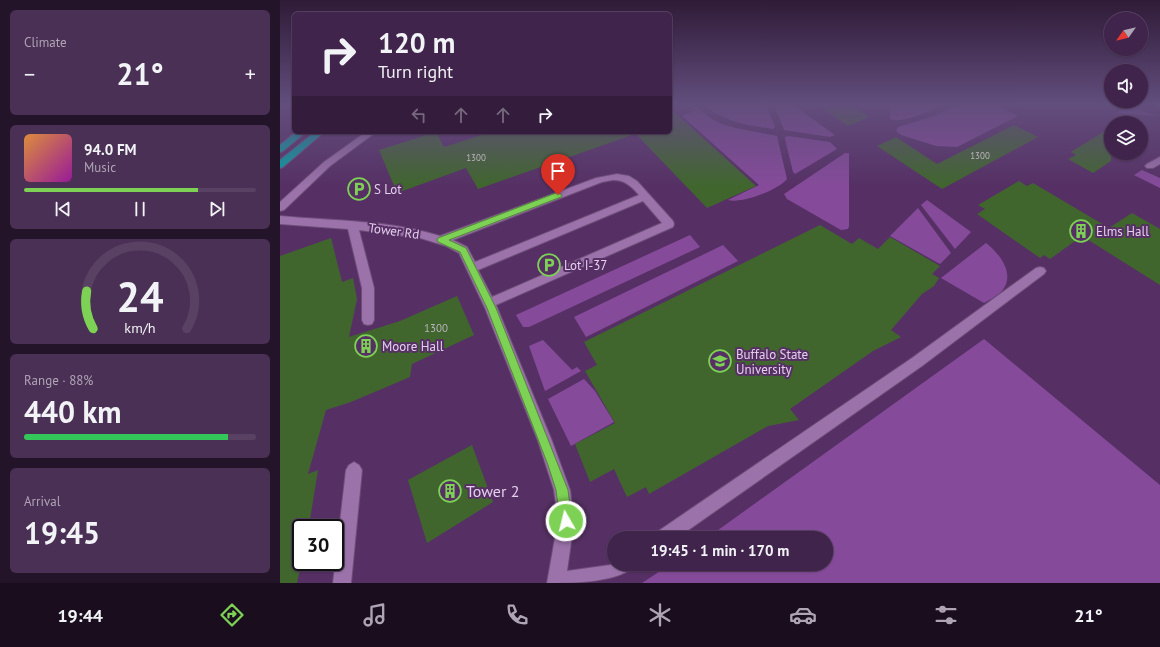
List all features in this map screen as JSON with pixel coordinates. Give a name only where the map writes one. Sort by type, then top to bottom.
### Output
[{"type":"highway","points":[[280,149],[299,134]]},
{"type":"highway","points":[[280,165],[318,134]]},
{"type":"street","points":[[280,208],[327,164],[369,134]]},
{"type":"street","points":[[1150,166],[1160,160]]},
{"type":"street","points":[[441,240],[608,177],[616,176],[629,179],[634,183],[669,224],[489,303]]},
{"type":"street","points":[[472,268],[646,196]]},
{"type":"street","name":"Tower Rd","points":[[280,220],[422,234],[441,240],[463,250],[489,303],[562,490],[566,521],[556,582]]},
{"type":"street","points":[[353,226],[368,288],[368,320]]},
{"type":"street","points":[[673,531],[917,362],[1040,271]]},
{"type":"street","points":[[342,583],[354,470]]},
{"type":"street","points":[[556,582],[613,573],[616,571]]},
{"type":"shaded area","points":[[699,131],[752,131],[777,136],[787,179],[768,192],[742,200],[728,200],[759,185]]},
{"type":"shaded area","points":[[792,131],[830,131],[835,135],[830,137]]},
{"type":"shaded area","points":[[896,131],[988,131],[957,147],[936,146],[901,135]]},
{"type":"shaded area","points":[[788,136],[830,142],[837,149],[795,174],[793,172],[785,139],[785,137]]},
{"type":"shaded area","points":[[845,153],[849,153],[849,226],[848,229],[841,230],[787,199],[784,194]]},
{"type":"shaded area","points":[[1142,170],[1160,178],[1160,188],[1134,175]]},
{"type":"shaded area","points":[[927,200],[971,232],[955,249],[921,205]]},
{"type":"shaded area","points":[[918,208],[951,253],[940,264],[890,236]]},
{"type":"shaded area","points":[[690,235],[700,247],[529,327],[523,327],[516,315]]},
{"type":"shaded area","points":[[986,243],[1002,260],[1007,273],[1007,280],[1000,293],[984,303],[941,278]]},
{"type":"shaded area","points":[[723,245],[738,261],[586,337],[574,317]]},
{"type":"shaded area","points":[[984,339],[1160,485],[1160,583],[642,583],[660,571],[833,571],[833,531],[717,531]]},
{"type":"shaded area","points":[[543,340],[572,370],[577,367],[581,371],[545,391],[529,346]]},
{"type":"shaded area","points":[[584,379],[595,391],[614,422],[571,446],[548,399]]},
{"type":"building","points":[[672,131],[696,131],[756,186],[707,208],[636,134],[672,134]]},
{"type":"building","points":[[1002,131],[1026,131],[1038,137],[942,189],[877,146],[896,137],[937,164]]},
{"type":"building","points":[[1104,131],[1104,160],[1111,161],[1093,173],[1068,159],[1076,155],[1071,152]]},
{"type":"building","points":[[430,134],[437,134],[444,147],[485,134],[635,134],[478,189],[466,168],[397,193],[379,150]]},
{"type":"building","name":"Elms Hall","points":[[1019,181],[1027,186],[1033,183],[1109,228],[1132,213],[1160,229],[1160,285],[1082,236],[1050,259],[1044,255],[1040,258],[977,214],[985,209],[978,205]]},
{"type":"building","points":[[820,225],[852,244],[859,238],[878,249],[890,237],[940,266],[932,274],[939,278],[934,286],[922,294],[891,330],[901,337],[873,351],[790,409],[799,420],[768,426],[649,494],[646,487],[627,497],[614,469],[590,482],[575,444],[615,423],[585,371],[597,365],[584,342]]},
{"type":"building","points":[[331,238],[342,282],[353,278],[357,299],[349,337],[400,321],[457,296],[474,335],[412,364],[410,377],[351,402],[326,410],[308,474],[318,470],[310,519],[292,519],[292,571],[300,571],[297,583],[280,583],[280,256]]},
{"type":"building","name":"Tower 2","points":[[472,445],[493,502],[427,543],[408,480]]},
{"type":"place","name":"S Lot","points":[[359,189]]},
{"type":"place","name":"Elms Hall","points":[[1081,231]]},
{"type":"place","name":"Lot I-37","points":[[549,265]]},
{"type":"place","name":"Moore Hall","points":[[366,346]]},
{"type":"place","name":"Buffalo State University","points":[[720,361]]},
{"type":"place","name":"Tower 2","points":[[450,491]]},
{"type":"route","points":[[558,195],[441,240],[463,250],[491,308],[554,465],[562,490],[566,521]]}]
